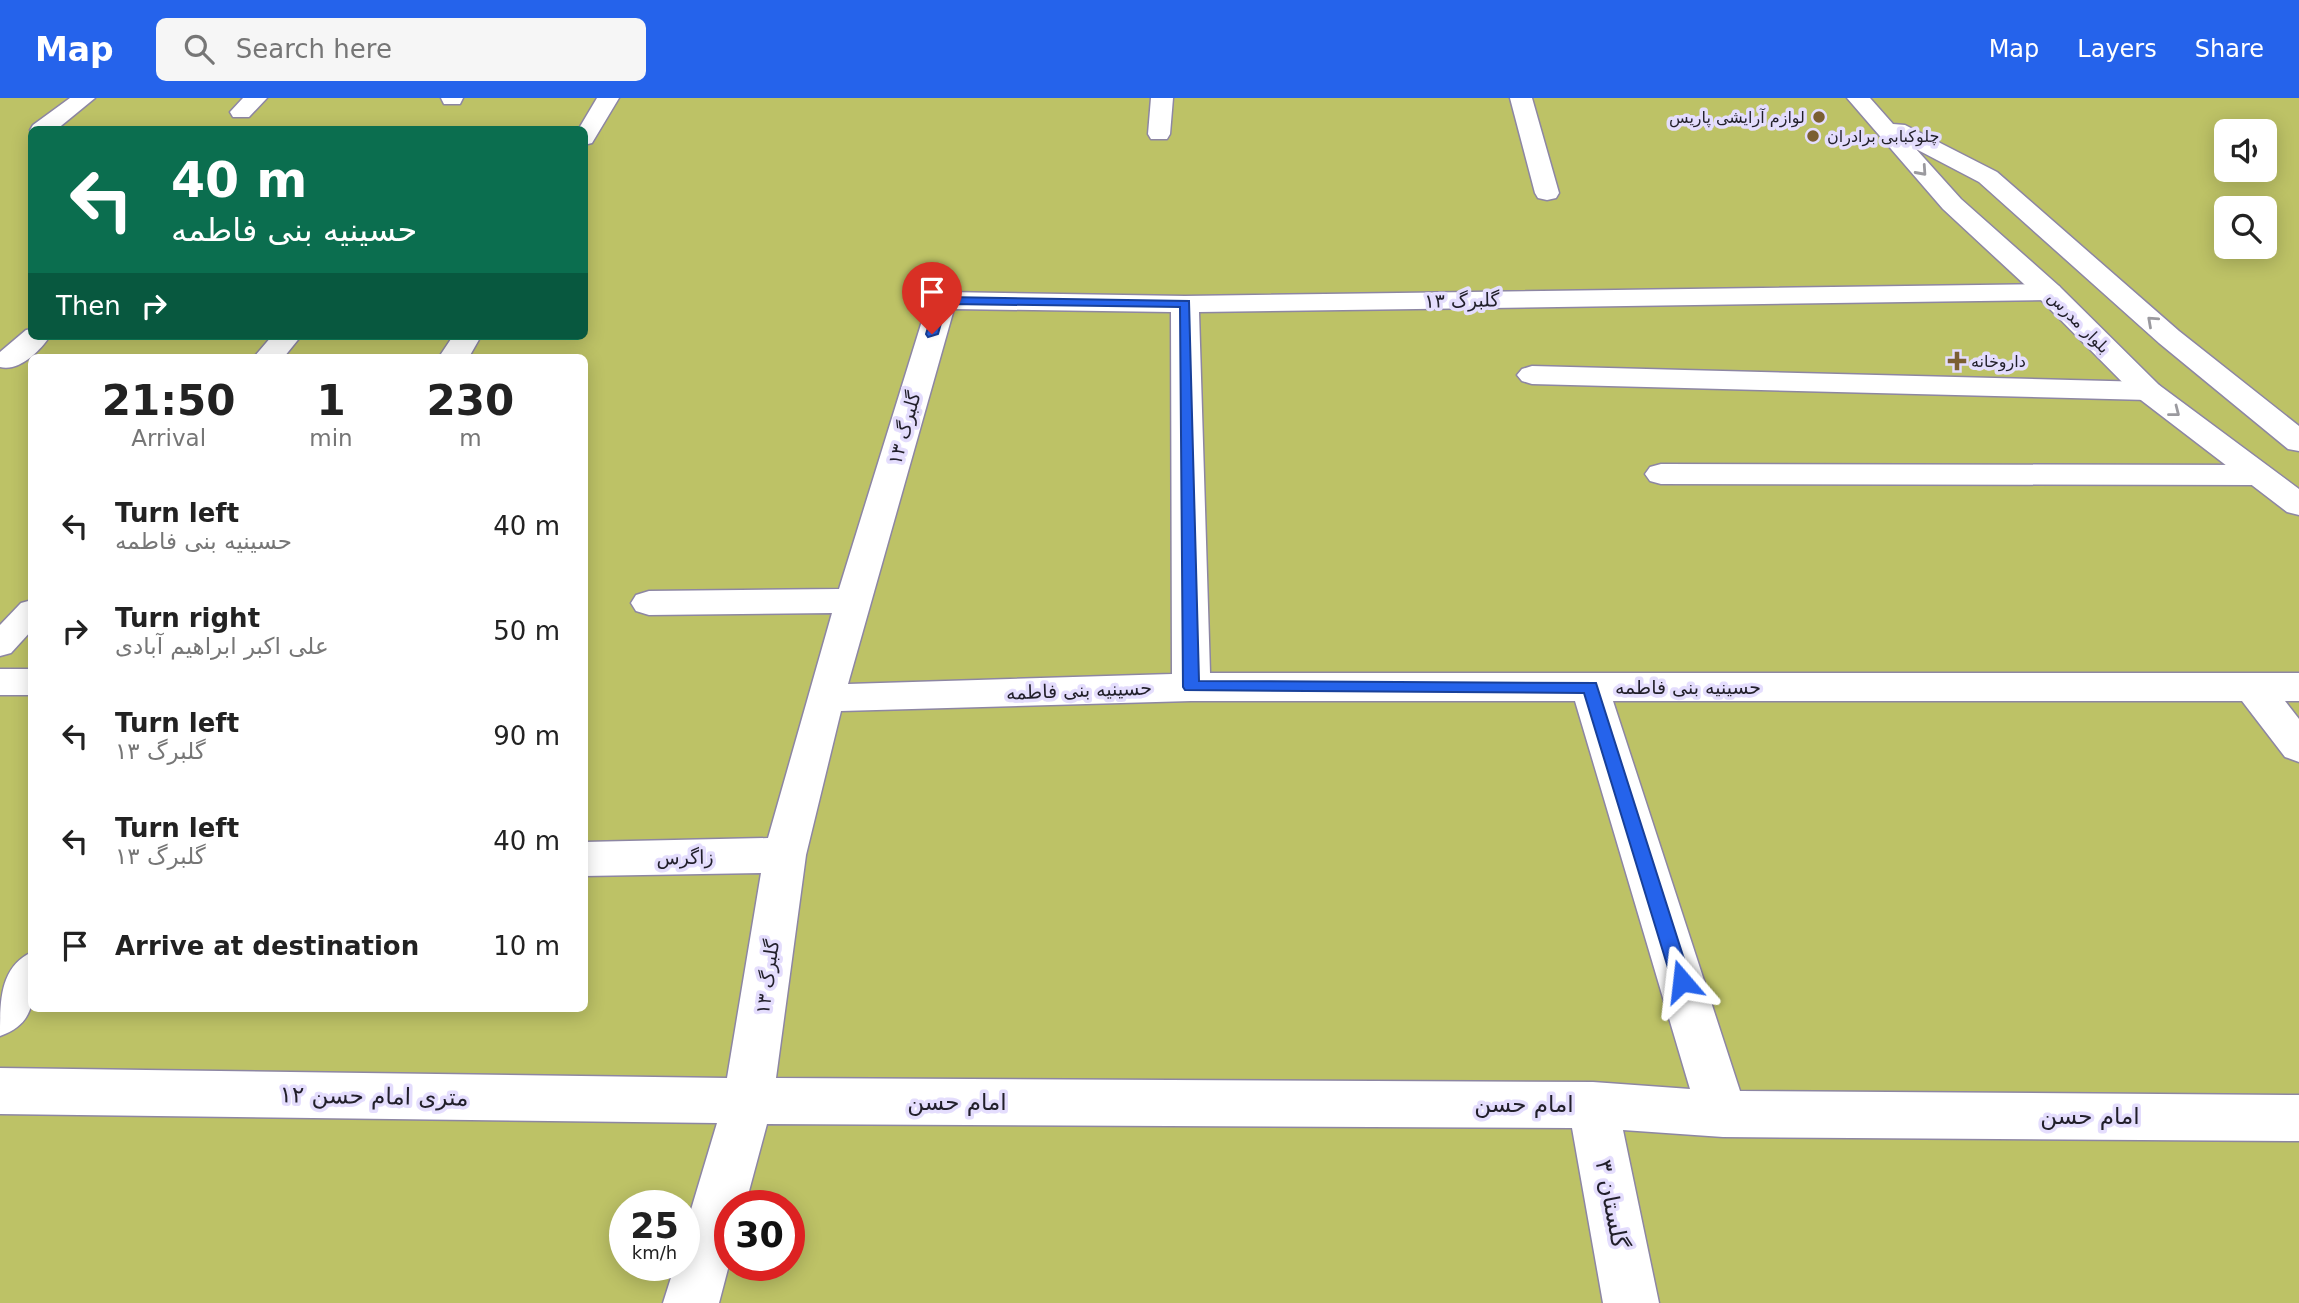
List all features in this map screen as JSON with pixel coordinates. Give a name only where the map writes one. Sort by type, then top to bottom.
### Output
[{"type":"street","points":[[46,126],[84,98]]},
{"type":"street","points":[[588,131],[608,98]]},
{"type":"street","points":[[1159,134],[1162,98]]},
{"type":"street","points":[[1521,98],[1547,193]]},
{"type":"street","name":"بلوار مدرس","points":[[1858,98],[1952,204],[2049,292],[2148,391],[2299,505]]},
{"type":"street","name":"بلوار مدرس","points":[[1876,120],[1989,177],[2169,337],[2299,442]]},
{"type":"street","name":"گلبرگ ۱۳","points":[[691,1303],[748,1101],[785,855],[853,601],[940,308],[946,300],[1185,304],[2049,292]]},
{"type":"street","points":[[1185,304],[1191,687]]},
{"type":"street","points":[[13,360],[32,340]]},
{"type":"street","points":[[272,354],[284,340]]},
{"type":"street","points":[[1532,375],[2148,391]]},
{"type":"street","points":[[1661,474],[2256,475]]},
{"type":"street","points":[[649,603],[853,601]]},
{"type":"street","points":[[0,682],[28,682]]},
{"type":"street","name":"حسینیه بنی فاطمه","points":[[825,698],[1191,687],[2299,687]]},
{"type":"street","points":[[1590,687],[1723,1114]]},
{"type":"street","points":[[2253,687],[2299,747]]},
{"type":"street","name":"زاگرس","points":[[588,859],[785,855]]},
{"type":"street","points":[[0,1016],[28,978]]},
{"type":"street","name":"۱۲ متری امام حسن","points":[[0,1091],[748,1101]]},
{"type":"street","name":"امام حسن","points":[[748,1101],[1593,1105],[1723,1114],[2299,1118]]},
{"type":"street","name":"گلستان ۳","points":[[1593,1105],[1631,1303]]},
{"type":"lane","points":[[0,645],[28,614]]},
{"type":"green space","points":[[0,98],[2299,98],[2299,1303],[0,1303]]},
{"type":"place","name":"لوازم آرایشی پاریس","points":[[1819,117]]},
{"type":"place","name":"چلوکبابی برادران","points":[[1813,136]]},
{"type":"place","name":"داروخانه","points":[[1957,361]]},
{"type":"route","points":[[932,334],[940,308],[946,300],[1185,304],[1191,687],[1590,687],[1682,981]]}]
